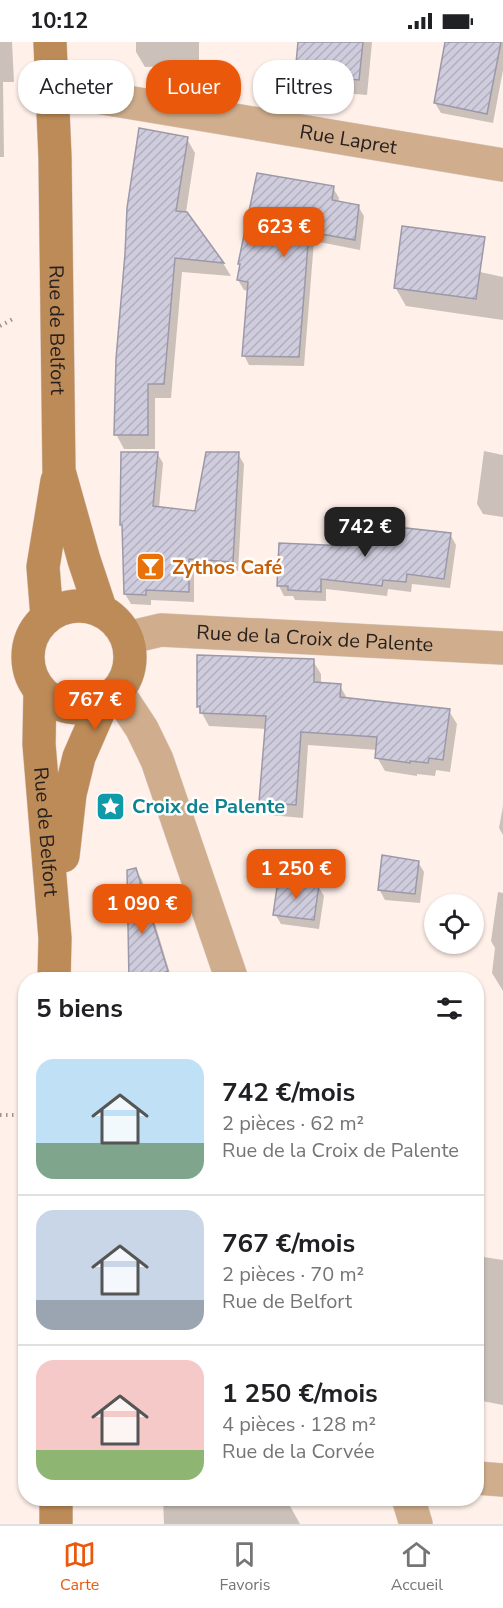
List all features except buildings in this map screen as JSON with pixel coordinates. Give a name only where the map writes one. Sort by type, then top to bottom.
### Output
[{"type":"main road","name":"Rue de Belfort","points":[[50,42],[51,60]]},
{"type":"main road","name":"Rue de Belfort","points":[[53,114],[56,186],[59,471],[101,611]]},
{"type":"main road","points":[[47,617],[44,567],[59,471]]},
{"type":"main road","points":[[67,607],[91,607],[101,611],[121,627],[127,638],[130,652],[125,679],[110,697],[87,707],[69,707],[53,702],[40,691],[31,676],[28,659],[29,643],[36,629],[47,617],[67,607]]},
{"type":"main road","name":"Rue de Belfort","points":[[40,691],[39,744],[55,938]]},
{"type":"main road","name":"Rue de Belfort","points":[[54,972],[55,938],[70,794],[78,757],[110,697]]},
{"type":"main road","points":[[56,1506],[56,1524]]},
{"type":"street","name":"Rue Lapret","points":[[134,103],[503,165]]},
{"type":"street","name":"Rue de la Croix de Palente","points":[[127,638],[161,630],[503,648]]},
{"type":"street","points":[[110,697],[142,729],[157,760],[229,972]]},
{"type":"street","points":[[484,1479],[503,1480]]},
{"type":"street","points":[[410,1506],[416,1524]]},
{"type":"path","points":[[0,326],[13,319]]},
{"type":"path","points":[[0,1115],[15,1115]]},
{"type":"place","name":"Zythos Café","points":[[151,567]]},
{"type":"place","name":"Croix de Palente","points":[[111,806]]}]
